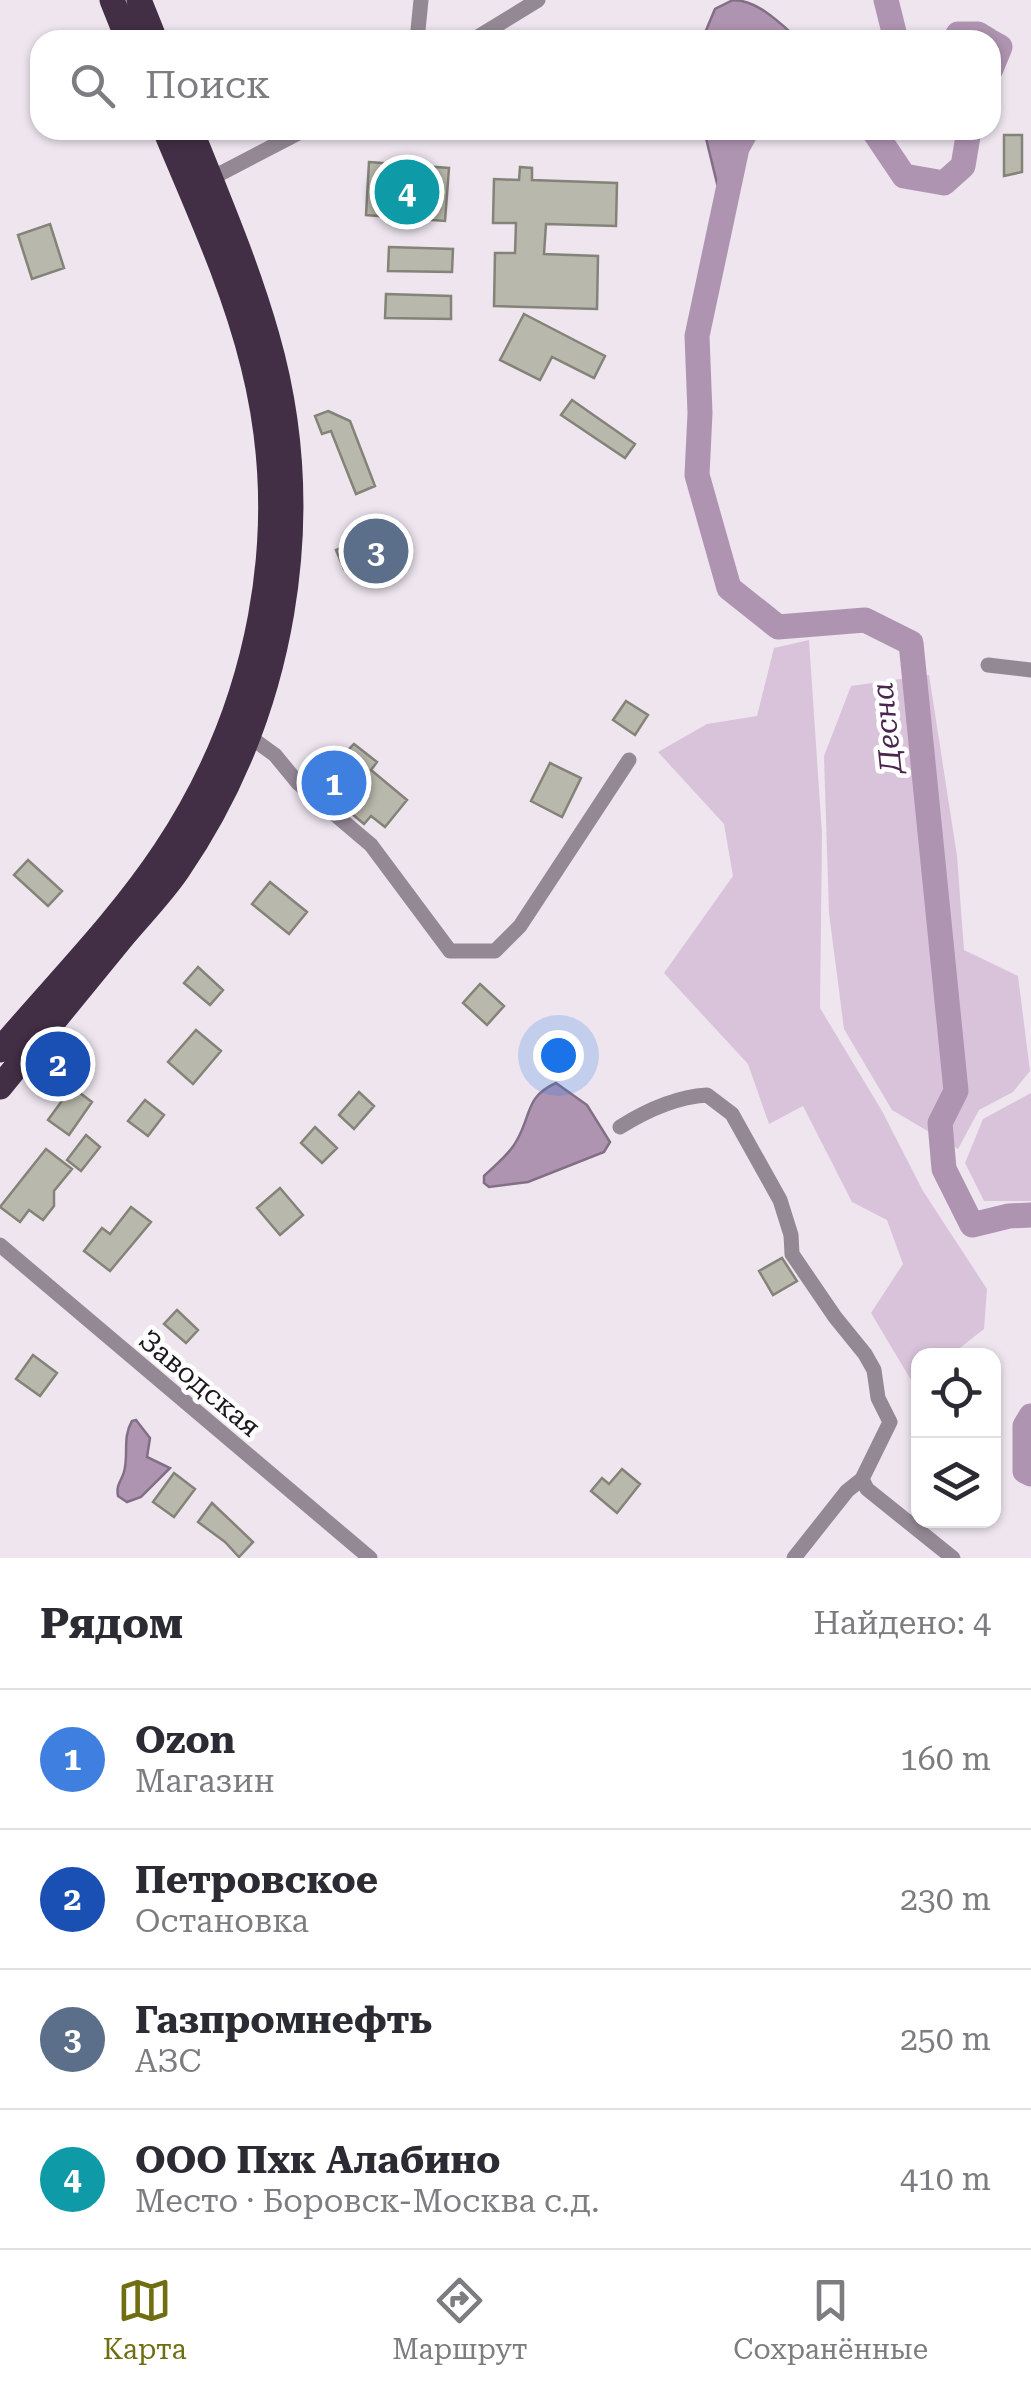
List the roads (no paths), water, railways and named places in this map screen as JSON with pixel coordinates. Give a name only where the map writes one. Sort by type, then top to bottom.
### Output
[{"type":"highway","points":[[112,0],[124,30]]},
{"type":"highway","points":[[139,0],[151,30]]},
{"type":"highway","points":[[0,1050],[164,852],[204,786],[254,654],[262,612],[271,495],[265,424],[254,366],[220,267],[169,140]]},
{"type":"highway","points":[[0,1087],[177,871],[222,796],[250,737],[282,617],[292,488],[282,396],[268,336],[195,140]]},
{"type":"street","points":[[419,30],[421,0]]},
{"type":"street","points":[[489,30],[538,0]]},
{"type":"street","points":[[210,179],[285,140]]},
{"type":"street","points":[[988,665],[1031,670]]},
{"type":"street","points":[[250,737],[371,844],[450,951],[495,951],[520,926],[629,760]]},
{"type":"street","points":[[620,1127],[642,1113],[686,1096],[707,1094],[732,1114],[780,1200],[792,1254],[874,1370],[878,1398],[890,1422],[862,1479],[847,1491],[794,1558]]},
{"type":"street","name":"Заводская","points":[[0,1245],[370,1558]]},
{"type":"street","points":[[862,1479],[867,1490],[884,1505],[953,1558]]},
{"type":"waterway","name":"Десна","points":[[886,0],[894,30]]},
{"type":"waterway","name":"Десна","points":[[741,140],[697,336],[697,475],[729,588],[778,627],[865,620],[911,643],[956,1091],[940,1123],[944,1169],[972,1225],[1031,1215]]},
{"type":"waterway","name":"Десна","points":[[880,140],[904,176],[944,183],[963,166],[967,140]]},
{"type":"waterway","name":"Десна","points":[[1031,1416],[1025,1426],[1025,1471],[1031,1474]]},
{"type":"place","name":"ООО Пхк Алабино","points":[[407,192]]},
{"type":"place","name":"Газпромнефть","points":[[376,551]]},
{"type":"place","name":"Ozon","points":[[334,783]]},
{"type":"place","name":"Петровское","points":[[58,1064]]}]
